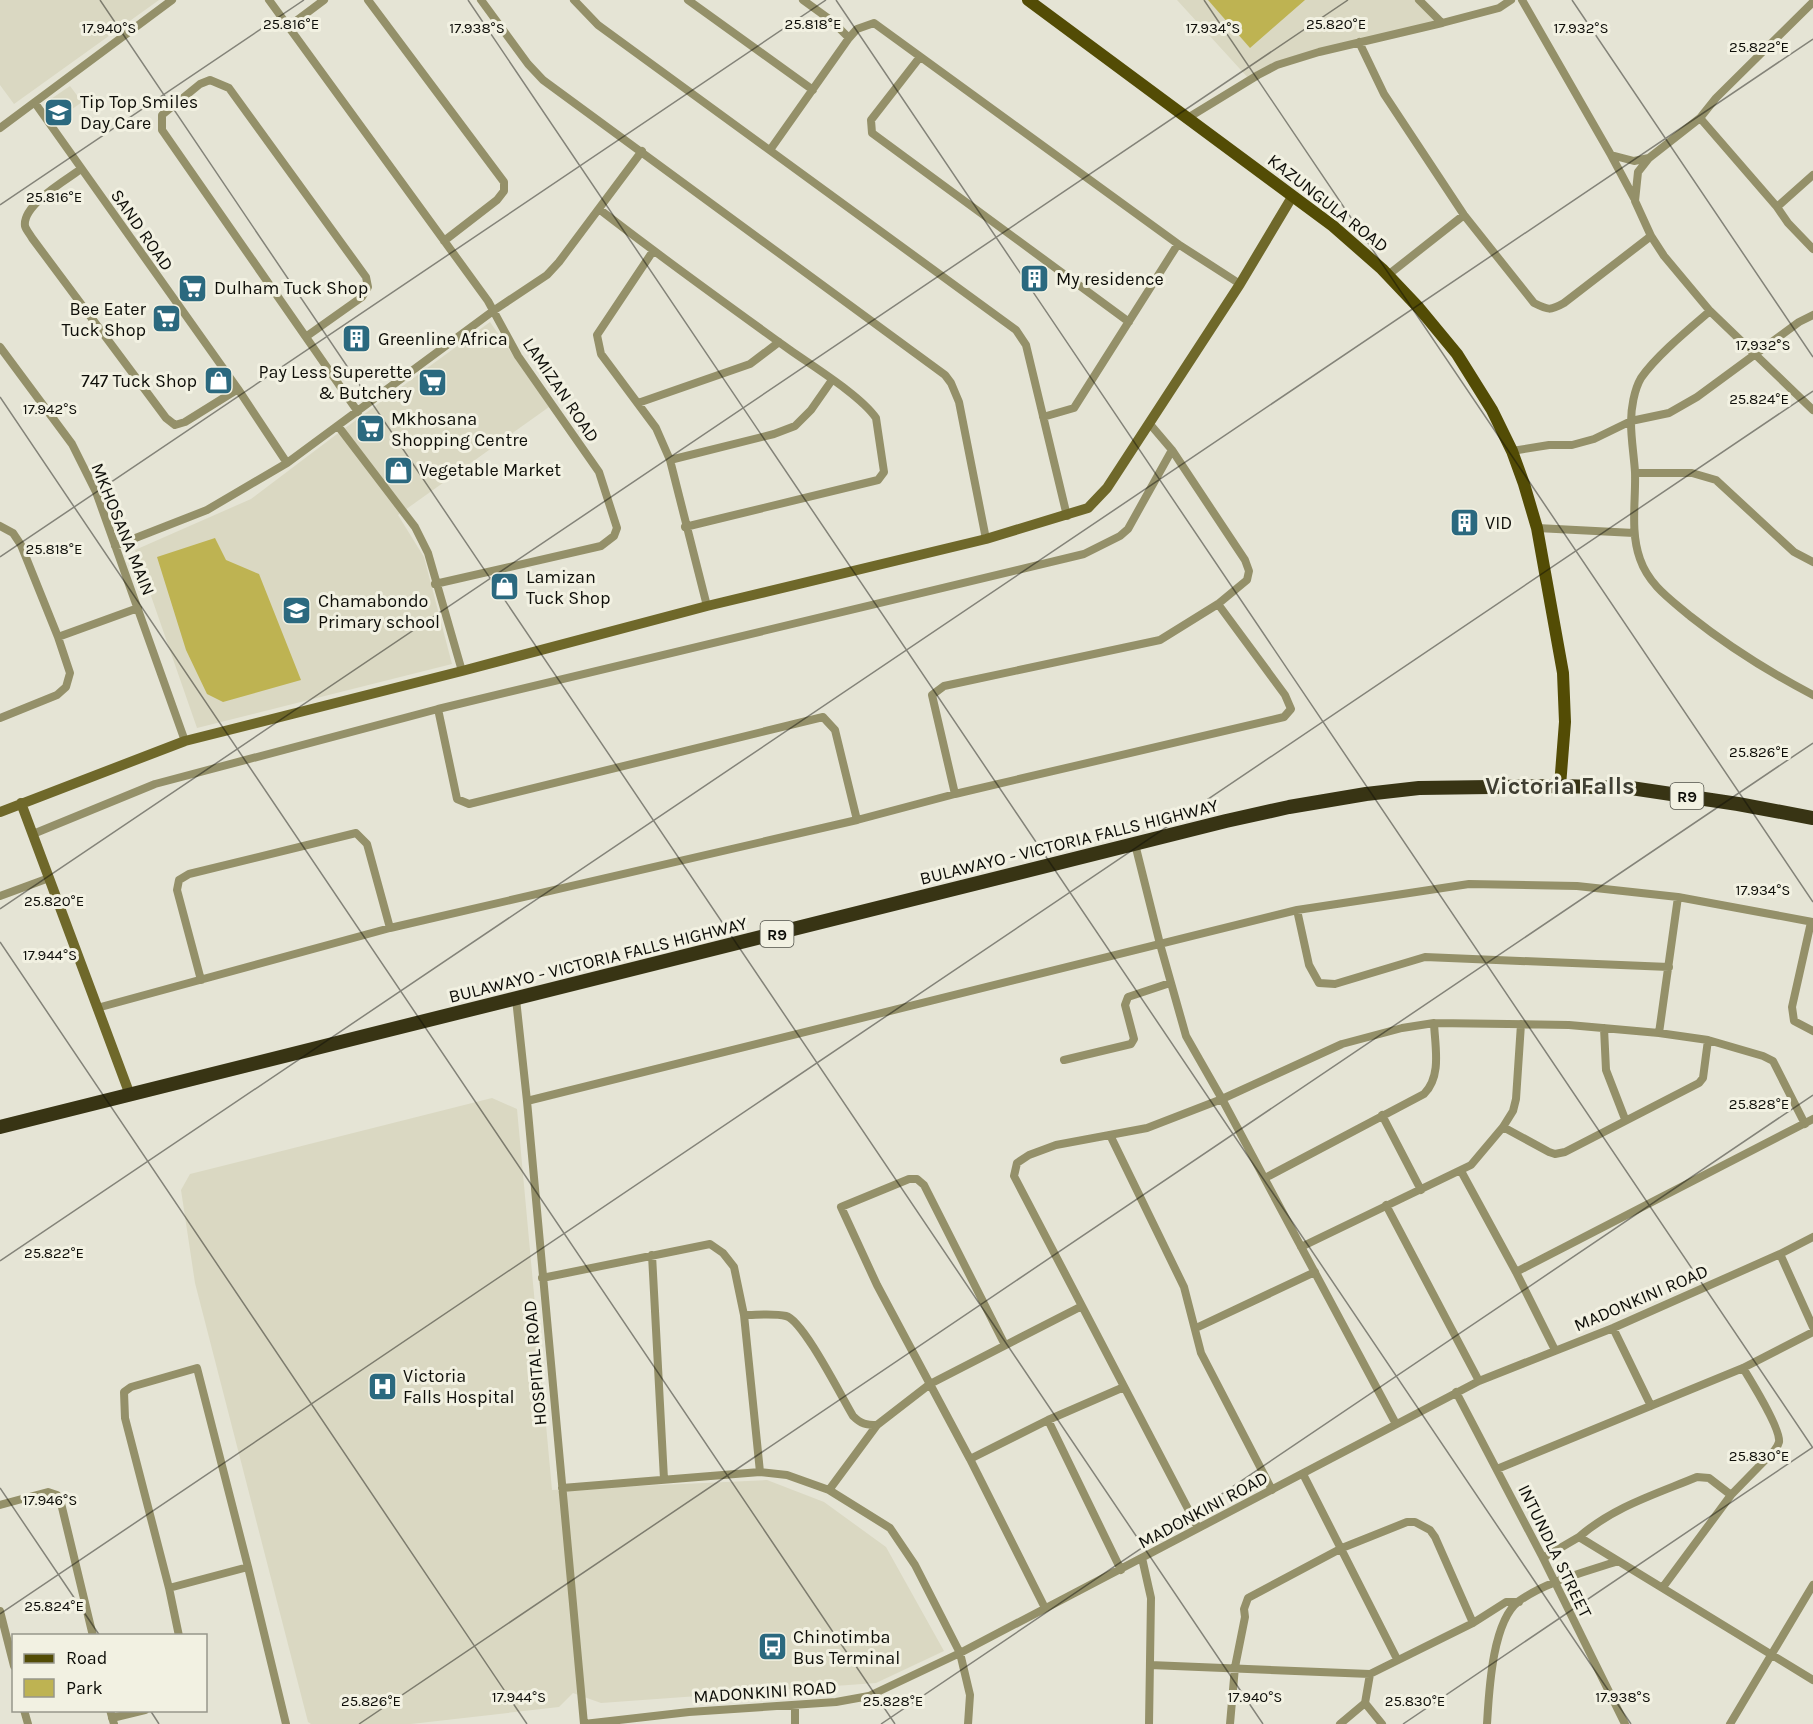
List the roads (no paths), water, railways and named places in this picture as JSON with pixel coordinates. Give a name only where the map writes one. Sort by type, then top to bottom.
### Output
[{"type":"highway","name":"R9","points":[[1560,786],[1631,788],[1813,818]]},
{"type":"highway","name":"BULAWAYO - VICTORIA FALLS HIGHWAY","points":[[0,1127],[1279,809],[1366,794],[1419,788],[1560,786]]},
{"type":"main road","name":"KAZUNGULA ROAD","points":[[1028,0],[1333,226],[1388,275],[1457,354],[1492,410],[1512,451],[1537,528],[1563,673],[1565,722],[1560,786]]},
{"type":"street","points":[[0,128],[172,0]]},
{"type":"street","name":"LAMIZAN ROAD","points":[[269,0],[493,311],[519,356],[598,472],[616,528],[614,536],[601,546],[435,584]]},
{"type":"street","points":[[288,27],[324,0]]},
{"type":"street","points":[[368,0],[504,182],[504,191],[497,200],[444,241]]},
{"type":"street","points":[[481,0],[528,64],[543,80],[945,375],[959,402],[986,539]]},
{"type":"street","points":[[574,0],[598,24],[1016,330],[1026,345],[1067,516]]},
{"type":"street","points":[[688,0],[813,90]]},
{"type":"street","points":[[803,0],[832,21],[849,38]]},
{"type":"street","points":[[1419,0],[1442,23]]},
{"type":"street","points":[[1186,119],[1278,65],[1319,52],[1499,8],[1511,0]]},
{"type":"street","points":[[1522,0],[1611,154],[1651,236],[1664,256],[1732,334],[1813,410]]},
{"type":"street","points":[[1635,201],[1638,172],[1649,158],[1700,118],[1716,98],[1813,2]]},
{"type":"street","points":[[770,150],[849,38],[857,29],[874,23],[1178,244],[1240,284]]},
{"type":"street","points":[[1359,42],[1384,94],[1464,215],[1534,303],[1552,310],[1651,236]]},
{"type":"street","points":[[920,57],[871,120],[872,133],[1129,322]]},
{"type":"street","points":[[307,336],[362,297],[368,287],[366,277],[229,88],[210,80],[200,84],[162,115],[162,130],[358,412]]},
{"type":"street","name":"SAND ROAD","points":[[35,103],[238,389],[287,463]]},
{"type":"street","points":[[1700,118],[1777,207],[1788,223],[1813,249]]},
{"type":"street","points":[[115,546],[207,510],[287,463],[493,311],[547,275],[642,151]]},
{"type":"street","points":[[1611,154],[1634,161],[1649,158]]},
{"type":"street","points":[[81,168],[32,206],[25,218],[25,228],[166,418],[175,425],[185,422],[238,389]]},
{"type":"street","points":[[1777,207],[1813,175]]},
{"type":"street","points":[[0,812],[184,741],[707,606],[986,539],[1088,508],[1099,499],[1149,423],[1240,284],[1292,197]]},
{"type":"street","points":[[599,209],[653,251],[832,380],[871,411],[876,418],[884,467],[882,477],[872,482],[685,527]]},
{"type":"street","points":[[1388,275],[1464,215]]},
{"type":"street","points":[[1043,417],[1074,408],[1178,244]]},
{"type":"street","points":[[653,251],[597,335],[601,354],[656,428],[670,460],[685,527],[707,606]]},
{"type":"street","points":[[1710,311],[1640,379],[1633,399],[1630,421],[1635,473],[1634,533],[1639,558],[1646,575],[1660,592],[1721,641],[1813,695]]},
{"type":"street","points":[[1512,451],[1549,445],[1572,445],[1594,438],[1630,421],[1669,413],[1683,406],[1798,322],[1813,315]]},
{"type":"street","points":[[638,404],[750,364],[779,342]]},
{"type":"street","name":"MKHOSANA MAIN","points":[[0,346],[72,444],[96,492],[184,741]]},
{"type":"street","points":[[670,460],[774,434],[795,426],[811,410],[832,380]]},
{"type":"street","points":[[955,794],[932,695],[944,686],[1160,640],[1218,604],[1246,579],[1249,571],[1245,560],[1172,450],[1149,423]]},
{"type":"street","points":[[338,426],[415,527],[428,554],[462,671]]},
{"type":"street","points":[[33,834],[155,784],[438,709],[1084,554],[1120,536],[1128,529],[1172,450]]},
{"type":"street","points":[[1635,473],[1692,473],[1716,480],[1794,552],[1813,562]]},
{"type":"street","points":[[0,526],[13,533],[21,545],[70,673],[66,687],[57,695],[0,718]]},
{"type":"street","points":[[1537,528],[1634,533]]},
{"type":"street","points":[[97,1008],[390,928],[857,820],[955,794],[1284,717],[1291,709],[1285,695],[1218,604]]},
{"type":"street","points":[[58,637],[138,608]]},
{"type":"street","points":[[438,709],[457,799],[469,804],[823,717],[835,730],[857,820]]},
{"type":"street","points":[[21,803],[130,1095]]},
{"type":"street","points":[[201,980],[177,890],[179,880],[189,874],[356,833],[367,844],[390,928]]},
{"type":"street","points":[[1135,844],[1170,983],[1186,1036],[1396,1424]]},
{"type":"street","points":[[0,896],[49,878]]},
{"type":"street","points":[[527,1101],[1297,909],[1468,884],[1577,886],[1678,897],[1812,922],[1792,1007],[1794,1021],[1813,1031]]},
{"type":"street","points":[[1659,1033],[1678,897]]},
{"type":"street","points":[[1297,909],[1309,965],[1318,983],[1335,984],[1425,957],[1669,967]]},
{"type":"street","points":[[1064,1060],[1131,1044],[1134,1039],[1125,1005],[1128,997],[1170,983]]},
{"type":"street","name":"HOSPITAL ROAD","points":[[516,999],[584,1724]]},
{"type":"street","points":[[1264,1178],[1424,1094],[1432,1086],[1436,1071],[1434,1023]]},
{"type":"street","points":[[1198,1528],[1014,1176],[1017,1163],[1029,1155],[1056,1145],[1147,1128],[1222,1099],[1342,1044],[1402,1028],[1434,1023],[1604,1028],[1708,1040],[1773,1061],[1805,1124]]},
{"type":"street","points":[[1301,1247],[1471,1165],[1503,1127],[1512,1111],[1516,1099],[1521,1024]]},
{"type":"street","points":[[1604,1028],[1606,1070],[1625,1119]]},
{"type":"street","points":[[1503,1127],[1555,1154],[1565,1152],[1702,1080],[1708,1040]]},
{"type":"street","points":[[1382,1115],[1421,1190]]},
{"type":"street","points":[[1516,1272],[1813,1119]]},
{"type":"street","points":[[1110,1135],[1184,1287],[1201,1353],[1272,1490]]},
{"type":"street","points":[[1461,1171],[1555,1350]]},
{"type":"street","points":[[1005,1345],[924,1185],[917,1179],[901,1181],[841,1207],[878,1285],[970,1459],[1044,1608]]},
{"type":"street","points":[[1386,1206],[1479,1381]]},
{"type":"street","name":"MADONKINI ROAD","points":[[584,1724],[689,1712],[836,1702],[869,1696],[960,1653],[1121,1570],[1456,1392],[1613,1328],[1780,1254],[1813,1237]]},
{"type":"street","points":[[542,1278],[710,1244],[717,1248],[734,1267],[744,1315],[759,1472]]},
{"type":"street","points":[[1780,1254],[1813,1327]]},
{"type":"street","points":[[652,1255],[664,1479]]},
{"type":"street","points":[[1196,1328],[1315,1272]]},
{"type":"street","points":[[829,1490],[877,1425],[930,1384],[1082,1306]]},
{"type":"street","points":[[744,1315],[786,1316],[793,1319],[805,1334],[853,1416],[859,1422],[877,1425]]},
{"type":"street","points":[[1613,1328],[1651,1406]]},
{"type":"street","points":[[1497,1469],[1743,1368],[1813,1332]]},
{"type":"street","points":[[179,1634],[125,1418],[124,1392],[131,1387],[197,1368],[286,1724]]},
{"type":"street","points":[[1664,1587],[1731,1495],[1774,1451],[1779,1442],[1770,1416],[1743,1368]]},
{"type":"street","points":[[970,1459],[1048,1420],[1124,1387]]},
{"type":"street","name":"INTUNDLA STREET","points":[[1456,1392],[1625,1724]]},
{"type":"street","points":[[1048,1420],[1121,1570]]},
{"type":"street","points":[[562,1488],[759,1472],[787,1475],[829,1490],[890,1528],[915,1565],[960,1653],[970,1695],[968,1724]]},
{"type":"street","points":[[1303,1474],[1397,1659]]},
{"type":"street","points":[[1542,1558],[1579,1537],[1614,1511],[1697,1477],[1708,1478],[1731,1495]]},
{"type":"street","points":[[0,1505],[48,1492],[57,1495],[60,1499],[93,1634]]},
{"type":"street","points":[[1230,1724],[1235,1667],[1248,1598],[1342,1548],[1407,1522],[1423,1525],[1435,1537],[1473,1623]]},
{"type":"street","points":[[1579,1537],[1813,1680]]},
{"type":"street","points":[[1142,1558],[1151,1598],[1149,1724]]},
{"type":"street","points":[[1488,1724],[1491,1674],[1507,1615],[1519,1602],[1554,1583],[1618,1561]]},
{"type":"street","points":[[168,1588],[248,1568]]},
{"type":"street","points":[[1730,1724],[1813,1585]]},
{"type":"street","points":[[1150,1665],[1370,1674],[1473,1623],[1506,1602],[1519,1602]]},
{"type":"street","points":[[0,1611],[12,1658]]},
{"type":"street","points":[[1341,1724],[1365,1703],[1370,1674]]},
{"type":"street","points":[[1365,1703],[1382,1724]]},
{"type":"street","points":[[795,1705],[795,1724]]},
{"type":"street","points":[[112,1718],[137,1712]]},
{"type":"place","name":"Tip Top Smiles Day Care","points":[[59,112]]},
{"type":"place","name":"My residence","points":[[1035,279]]},
{"type":"place","name":"Dulham Tuck Shop","points":[[193,288]]},
{"type":"place","name":"Bee Eater Tuck Shop","points":[[167,319]]},
{"type":"place","name":"Greenline Africa","points":[[357,339]]},
{"type":"place","name":"747 Tuck Shop","points":[[218,381]]},
{"type":"place","name":"Pay Less Superette & Butchery","points":[[433,382]]},
{"type":"place","name":"Mkhosana Shopping Centre","points":[[370,429]]},
{"type":"place","name":"Vegetable Market","points":[[398,470]]},
{"type":"place","name":"VID","points":[[1464,523]]},
{"type":"place","name":"Lamizan Tuck Shop","points":[[505,587]]},
{"type":"place","name":"Chamabondo Primary school","points":[[297,611]]},
{"type":"place","name":"Victoria Falls Hospital","points":[[382,1386]]},
{"type":"place","name":"Chinotimba Bus Terminal","points":[[772,1647]]},
{"type":"district","name":"Victoria Falls","points":[[1560,786]]}]
